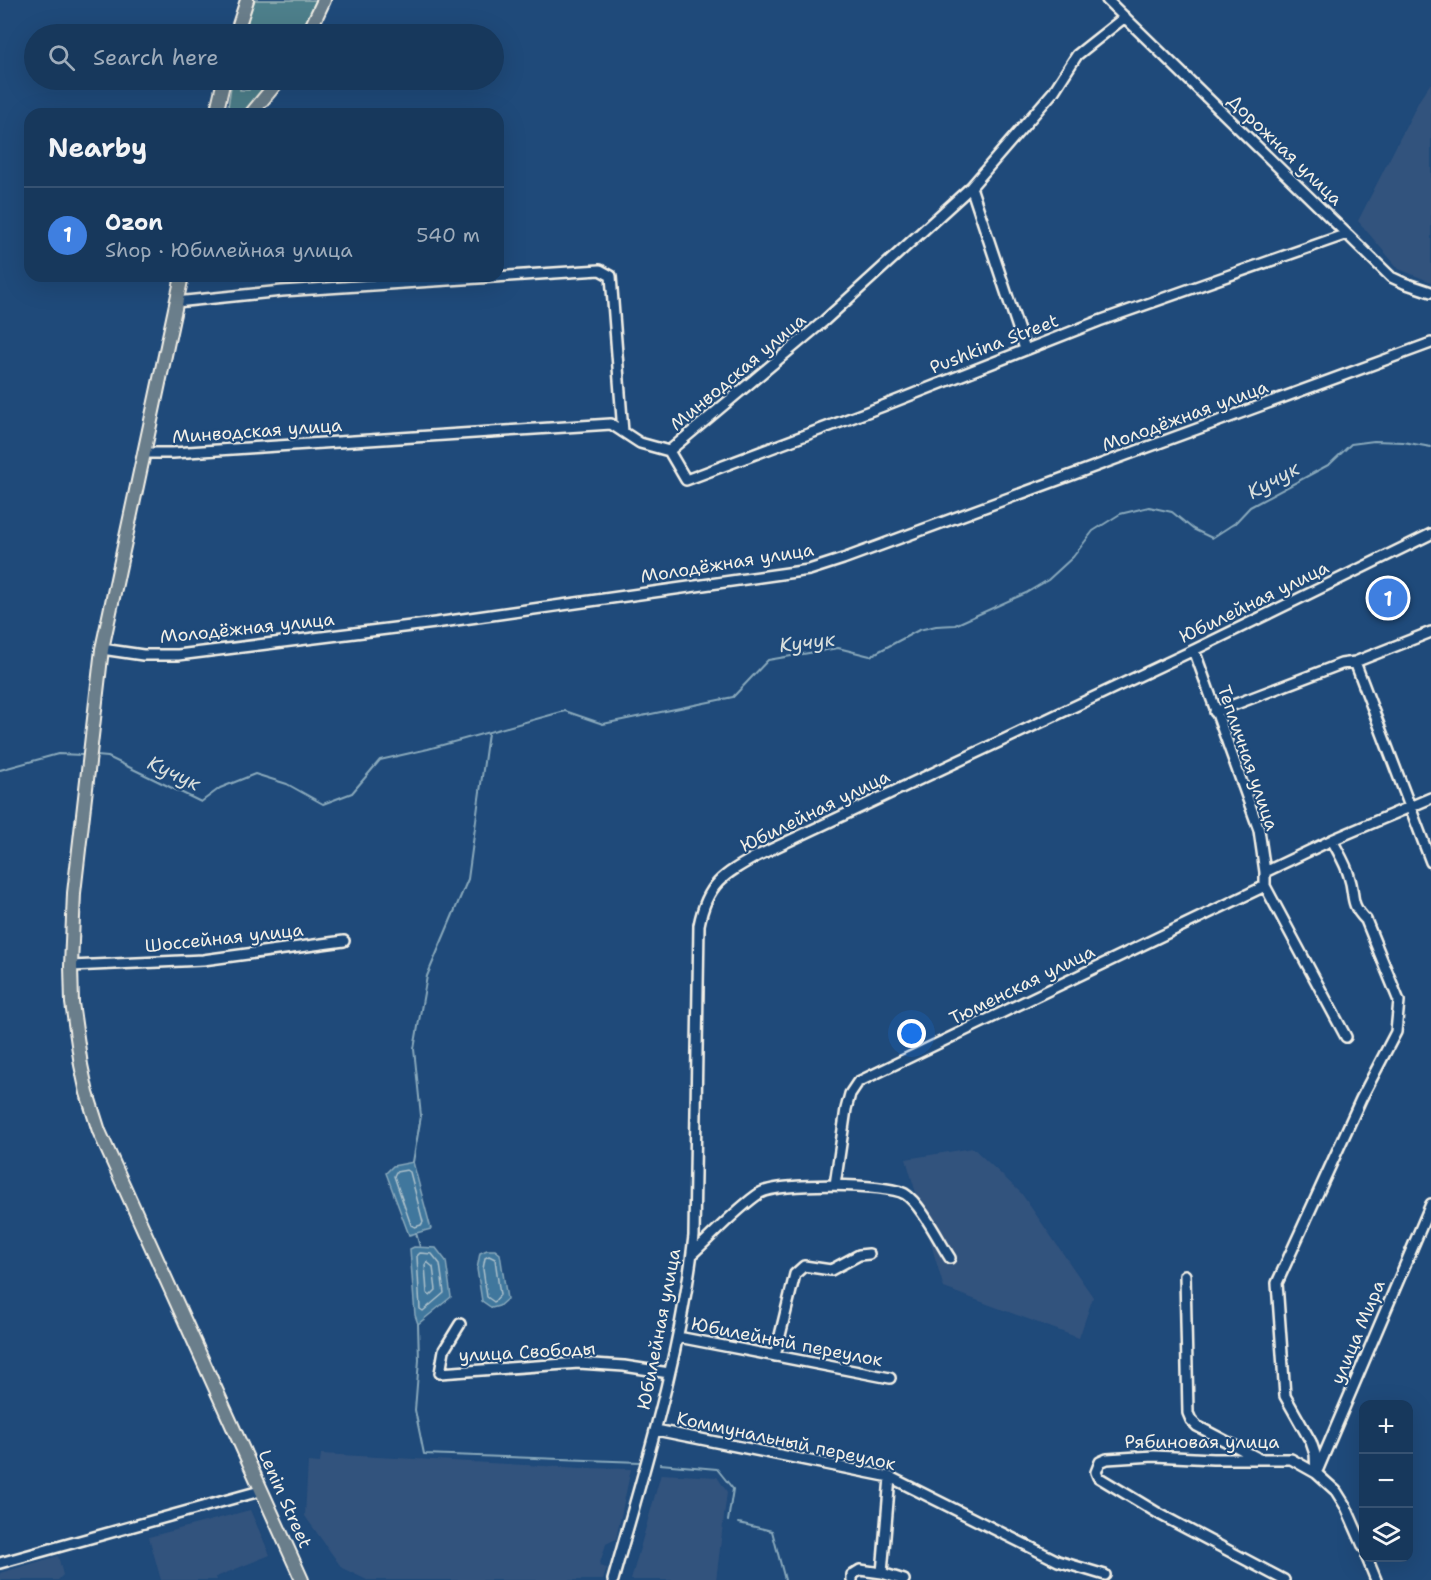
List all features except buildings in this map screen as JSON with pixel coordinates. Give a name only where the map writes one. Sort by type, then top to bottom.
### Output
[{"type":"main road","points":[[313,24],[324,0]]},
{"type":"main road","points":[[239,24],[246,2]]},
{"type":"main road","points":[[243,24],[246,2]]},
{"type":"main road","points":[[217,108],[222,90]]},
{"type":"main road","points":[[256,108],[271,90]]},
{"type":"main road","name":"Lenin Street","points":[[181,282],[102,649],[74,893],[72,1003],[87,1093],[99,1131],[302,1580]]},
{"type":"street","points":[[314,24],[329,0]]},
{"type":"street","name":"Дорожная улица","points":[[1107,0],[1391,277],[1431,292]]},
{"type":"street","name":"Минводская улица","points":[[144,453],[611,424],[640,443],[669,451],[824,321],[971,187],[1054,91],[1077,55],[1125,17]]},
{"type":"street","points":[[971,187],[1025,349]]},
{"type":"street","name":"Pushkina Street","points":[[669,451],[686,480],[883,406],[1111,316],[1347,234]]},
{"type":"street","points":[[504,276],[600,270],[611,276],[623,432]]},
{"type":"street","points":[[176,302],[282,291],[412,282]]},
{"type":"street","name":"Молодёжная улица","points":[[102,649],[142,655],[178,655],[435,623],[809,570],[1431,343]]},
{"type":"street","name":"Юбилейная улица","points":[[613,1580],[656,1430],[678,1337],[692,1254],[695,1224],[699,925],[703,906],[711,890],[721,878],[758,856],[1194,650],[1431,534]]},
{"type":"street","points":[[1215,712],[1341,663],[1355,662],[1431,632]]},
{"type":"street","name":"Тепличная улица","points":[[1194,650],[1259,830],[1265,886],[1346,1037]]},
{"type":"street","points":[[1355,662],[1431,862]]},
{"type":"street","points":[[1265,872],[1332,840],[1431,798]]},
{"type":"street","points":[[1316,1473],[1315,1454],[1311,1442],[1285,1396],[1276,1283],[1361,1099],[1396,1032],[1399,1001],[1366,920],[1358,912],[1352,896],[1350,876],[1332,840]]},
{"type":"street","name":"Тюменская улица","points":[[835,1185],[846,1109],[850,1094],[858,1082],[1265,886]]},
{"type":"street","name":"Шоссейная улица","points":[[71,966],[203,960],[344,941]]},
{"type":"street","points":[[692,1254],[762,1192],[777,1187],[835,1185],[890,1189],[904,1193],[914,1202],[950,1258]]},
{"type":"street","name":"улица Мира","points":[[1316,1473],[1431,1204]]},
{"type":"street","points":[[775,1356],[795,1274],[804,1266],[831,1270],[860,1255],[870,1254]]},
{"type":"street","points":[[1185,1275],[1188,1413],[1197,1426],[1258,1458]]},
{"type":"street","name":"улица Свободы","points":[[460,1324],[444,1350],[440,1373],[579,1363],[624,1366],[669,1373]]},
{"type":"street","name":"Юбилейный переулок","points":[[678,1337],[890,1378]]},
{"type":"street","name":"Коммунальный переулок","points":[[656,1430],[890,1477],[1058,1562],[1104,1575]]},
{"type":"street","name":"Рябиновая улица","points":[[1284,1580],[1161,1515],[1098,1477],[1096,1472],[1101,1462],[1107,1459],[1154,1456],[1291,1459],[1316,1473],[1335,1491],[1346,1507],[1359,1537]]},
{"type":"street","points":[[882,1573],[890,1477]]},
{"type":"street","points":[[0,1563],[260,1491]]},
{"type":"street","points":[[1369,1562],[1376,1580]]},
{"type":"street","points":[[852,1580],[852,1575],[860,1570],[882,1573],[904,1580]]},
{"type":"shaded area","points":[[1431,83],[1431,282],[1399,269],[1358,221],[1420,99]]},
{"type":"shaded area","points":[[973,1148],[1021,1193],[1093,1297],[1079,1338],[944,1288],[906,1159]]},
{"type":"shaded area","points":[[321,1454],[631,1469],[616,1539],[606,1544],[599,1566],[607,1568],[603,1580],[367,1580],[342,1568],[305,1516],[308,1462],[320,1463]]},
{"type":"shaded area","points":[[661,1474],[717,1477],[727,1492],[716,1580],[631,1580]]},
{"type":"shaded area","points":[[250,1510],[270,1555],[216,1577],[217,1580],[161,1580],[149,1537]]},
{"type":"shaded area","points":[[58,1556],[63,1575],[58,1580],[0,1580],[0,1573]]},
{"type":"green space","points":[[255,0],[318,0],[305,24],[247,24]]},
{"type":"green space","points":[[231,90],[264,90],[251,108],[228,108]]},
{"type":"water","points":[[413,1162],[431,1229],[409,1235],[386,1173],[393,1166]]},
{"type":"water","points":[[414,1247],[436,1248],[446,1261],[451,1297],[418,1324],[415,1315],[410,1249]]},
{"type":"water","points":[[495,1250],[500,1254],[507,1299],[499,1306],[492,1308],[482,1301],[477,1269],[480,1253]]},
{"type":"waterway","name":"Кучук","points":[[97,756],[108,757],[201,802],[220,788],[255,774],[287,784],[323,804],[352,793],[380,760],[565,711],[603,724],[733,697],[768,660],[838,648],[870,656],[919,630],[955,625],[1026,593],[1048,580],[1073,557],[1093,531],[1120,514],[1149,507],[1172,512],[1193,529],[1212,538],[1235,523],[1250,507],[1330,464],[1351,444],[1374,441],[1403,442],[1431,447]]},
{"type":"waterway","points":[[413,1162],[421,1116],[414,1049],[427,976],[468,879],[488,733]]},
{"type":"waterway","name":"Кучук","points":[[0,770],[58,754],[83,755]]},
{"type":"waterway","points":[[416,1233],[420,1247]]},
{"type":"waterway","points":[[418,1324],[419,1360],[415,1410],[424,1454],[640,1462]]},
{"type":"waterway","points":[[660,1464],[717,1469],[733,1489],[728,1521]]},
{"type":"waterway","points":[[739,1523],[772,1531],[785,1580]]},
{"type":"place","name":"Ozon","points":[[1388,598]]}]
